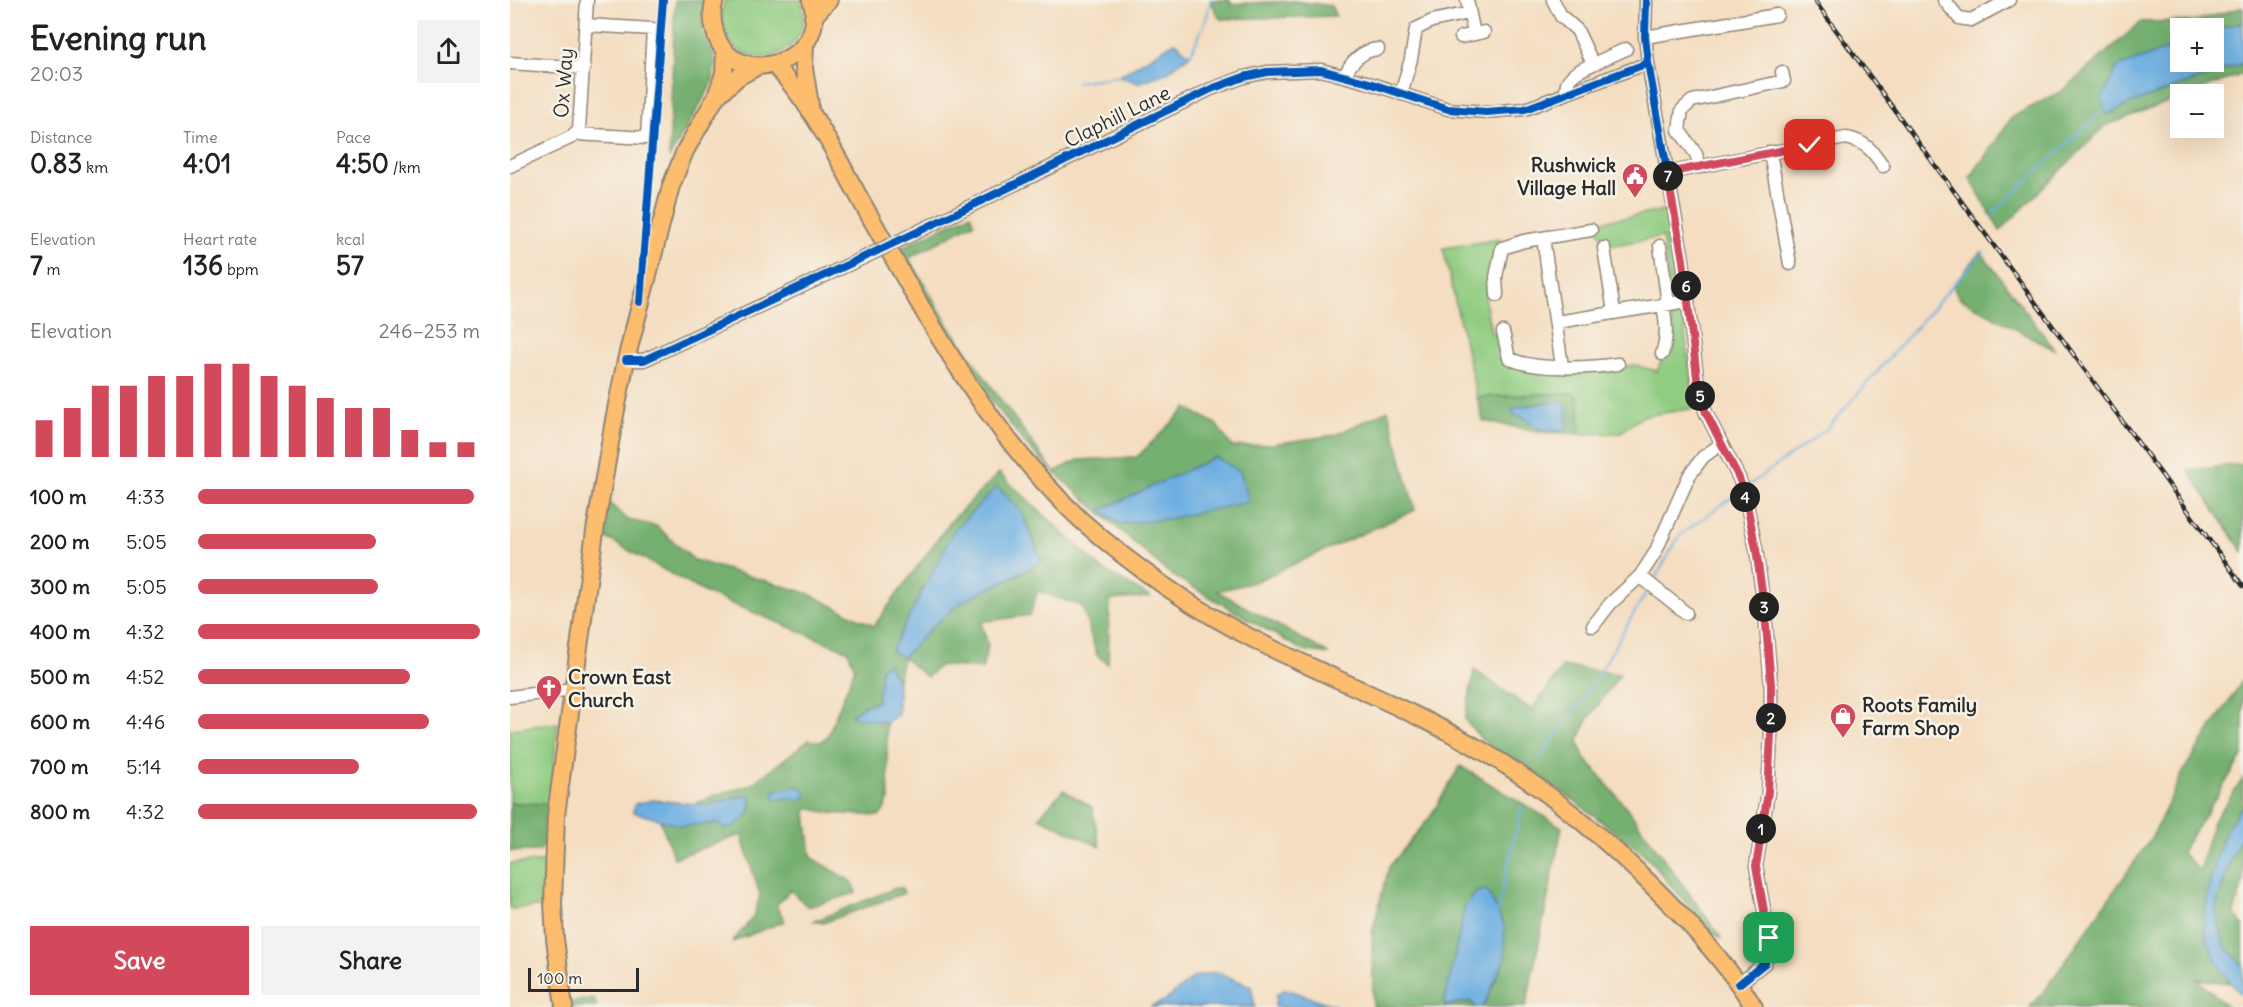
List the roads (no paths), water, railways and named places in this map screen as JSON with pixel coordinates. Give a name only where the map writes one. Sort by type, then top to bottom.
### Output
[{"type":"highway","points":[[715,0],[712,21],[716,37],[725,50],[746,64],[766,66],[786,78],[813,115],[940,341],[976,397],[1017,451],[1079,518],[1134,564],[1219,620],[1480,749],[1526,779],[1568,810],[1653,886],[1706,942],[1754,1007]]},
{"type":"highway","points":[[813,115],[805,76],[806,43],[811,30],[812,8],[829,0]]},
{"type":"highway","points":[[717,97],[738,77],[786,61],[806,43]]},
{"type":"highway","points":[[564,1007],[554,921],[554,858],[559,787],[600,499],[626,360],[671,186],[685,151],[717,97],[724,73],[725,50]]},
{"type":"street","name":"Ox Way","points":[[576,134],[581,124],[587,0]]},
{"type":"street","points":[[1553,0],[1561,16],[1577,30],[1593,64]]},
{"type":"street","points":[[1646,0],[1645,37],[1648,63],[1683,260],[1699,393],[1721,444],[1739,478],[1750,520],[1765,613],[1771,685],[1771,734],[1768,792],[1756,866],[1769,938],[1769,952],[1765,963],[1739,984]]},
{"type":"street","points":[[1944,0],[1959,18],[1971,20],[2009,0]]},
{"type":"street","points":[[1401,94],[1416,29],[1468,6],[1473,34]]},
{"type":"street","points":[[1645,37],[1777,15]]},
{"type":"street","name":"Ox Way","points":[[510,166],[576,134],[647,138],[652,29],[586,28]]},
{"type":"street","points":[[1345,76],[1348,67],[1364,52],[1378,49]]},
{"type":"street","points":[[1567,93],[1568,81],[1573,76],[1626,49]]},
{"type":"street","points":[[510,63],[584,68]]},
{"type":"street","name":"Claphill Lane","points":[[626,360],[644,360],[911,236],[1211,89],[1244,77],[1297,69],[1321,70],[1448,109],[1486,112],[1525,109],[1648,63]]},
{"type":"street","points":[[1700,167],[1696,154],[1679,130],[1682,110],[1692,101],[1784,81],[1782,72]]},
{"type":"street","points":[[1667,173],[1846,138],[1860,141],[1868,155],[1883,166]]},
{"type":"street","points":[[1770,152],[1790,264]]},
{"type":"street","points":[[1497,294],[1496,277],[1502,248],[1524,241],[1591,230]]},
{"type":"street","points":[[1543,238],[1562,366]]},
{"type":"street","points":[[1660,246],[1667,330],[1667,339],[1662,354]]},
{"type":"street","points":[[1604,248],[1614,312]]},
{"type":"street","points":[[1557,322],[1688,301]]},
{"type":"street","points":[[1503,332],[1509,358],[1521,363],[1544,367],[1601,367],[1618,364]]},
{"type":"street","points":[[1593,626],[1610,604],[1640,576],[1655,553],[1689,476],[1703,457],[1721,444]]},
{"type":"street","points":[[1640,576],[1686,613]]},
{"type":"street","points":[[510,697],[573,689]]},
{"type":"water","points":[[2243,22],[2243,63],[2224,70],[2224,27]]},
{"type":"water","points":[[1175,42],[1190,55],[1166,73],[1138,83],[1119,76]]},
{"type":"water","points":[[2170,48],[2170,72],[2218,72],[2185,84],[2170,84],[2170,89],[2107,115],[2102,99],[2117,67]]},
{"type":"water","points":[[1561,401],[1567,407],[1567,430],[1542,430],[1523,417],[1516,416],[1512,411],[1516,407]]},
{"type":"water","points":[[1215,457],[1240,471],[1249,502],[1167,519],[1119,524],[1101,510]]},
{"type":"water","points":[[997,487],[1021,511],[1042,562],[961,602],[932,627],[903,657],[891,651],[955,529]]},
{"type":"water","points":[[887,663],[898,681],[898,714],[886,723],[851,716],[863,706],[877,702],[881,669]]},
{"type":"water","points":[[799,786],[807,794],[803,800],[774,799],[774,791]]},
{"type":"water","points":[[750,794],[749,813],[742,821],[725,829],[719,823],[682,826],[633,812],[635,804],[653,800],[708,805]]},
{"type":"water","points":[[2243,806],[2243,834],[2229,864],[2215,910],[2224,945],[2243,966],[2243,996],[2215,959],[2208,942],[2205,923],[2211,878],[2220,847],[2229,825]]},
{"type":"water","points":[[1487,890],[1504,926],[1505,959],[1483,1007],[1476,1007],[1470,1001],[1444,1006],[1465,906],[1476,892]]},
{"type":"water","points":[[1216,972],[1251,986],[1255,1007],[1150,1007],[1166,1000],[1194,977]]},
{"type":"water","points":[[1286,989],[1338,1007],[1275,1007],[1277,994]]},
{"type":"waterway","points":[[1190,55],[1205,23],[1211,0]]},
{"type":"waterway","points":[[1076,82],[1119,76]]},
{"type":"waterway","points":[[1992,214],[2106,107]]},
{"type":"waterway","points":[[1748,486],[1827,429],[1984,252]]},
{"type":"waterway","points":[[1653,582],[1680,535],[1738,493]]},
{"type":"waterway","points":[[1541,756],[1583,701],[1648,589]]},
{"type":"waterway","points":[[1497,912],[1522,806]]},
{"type":"railway","points":[[1814,0],[2243,586]]},
{"type":"place","name":"Rushwick Village Hall","points":[[1635,199]]},
{"type":"place","name":"Crown East Church","points":[[549,711]]},
{"type":"place","name":"Roots Family Farm Shop","points":[[1843,739]]}]
